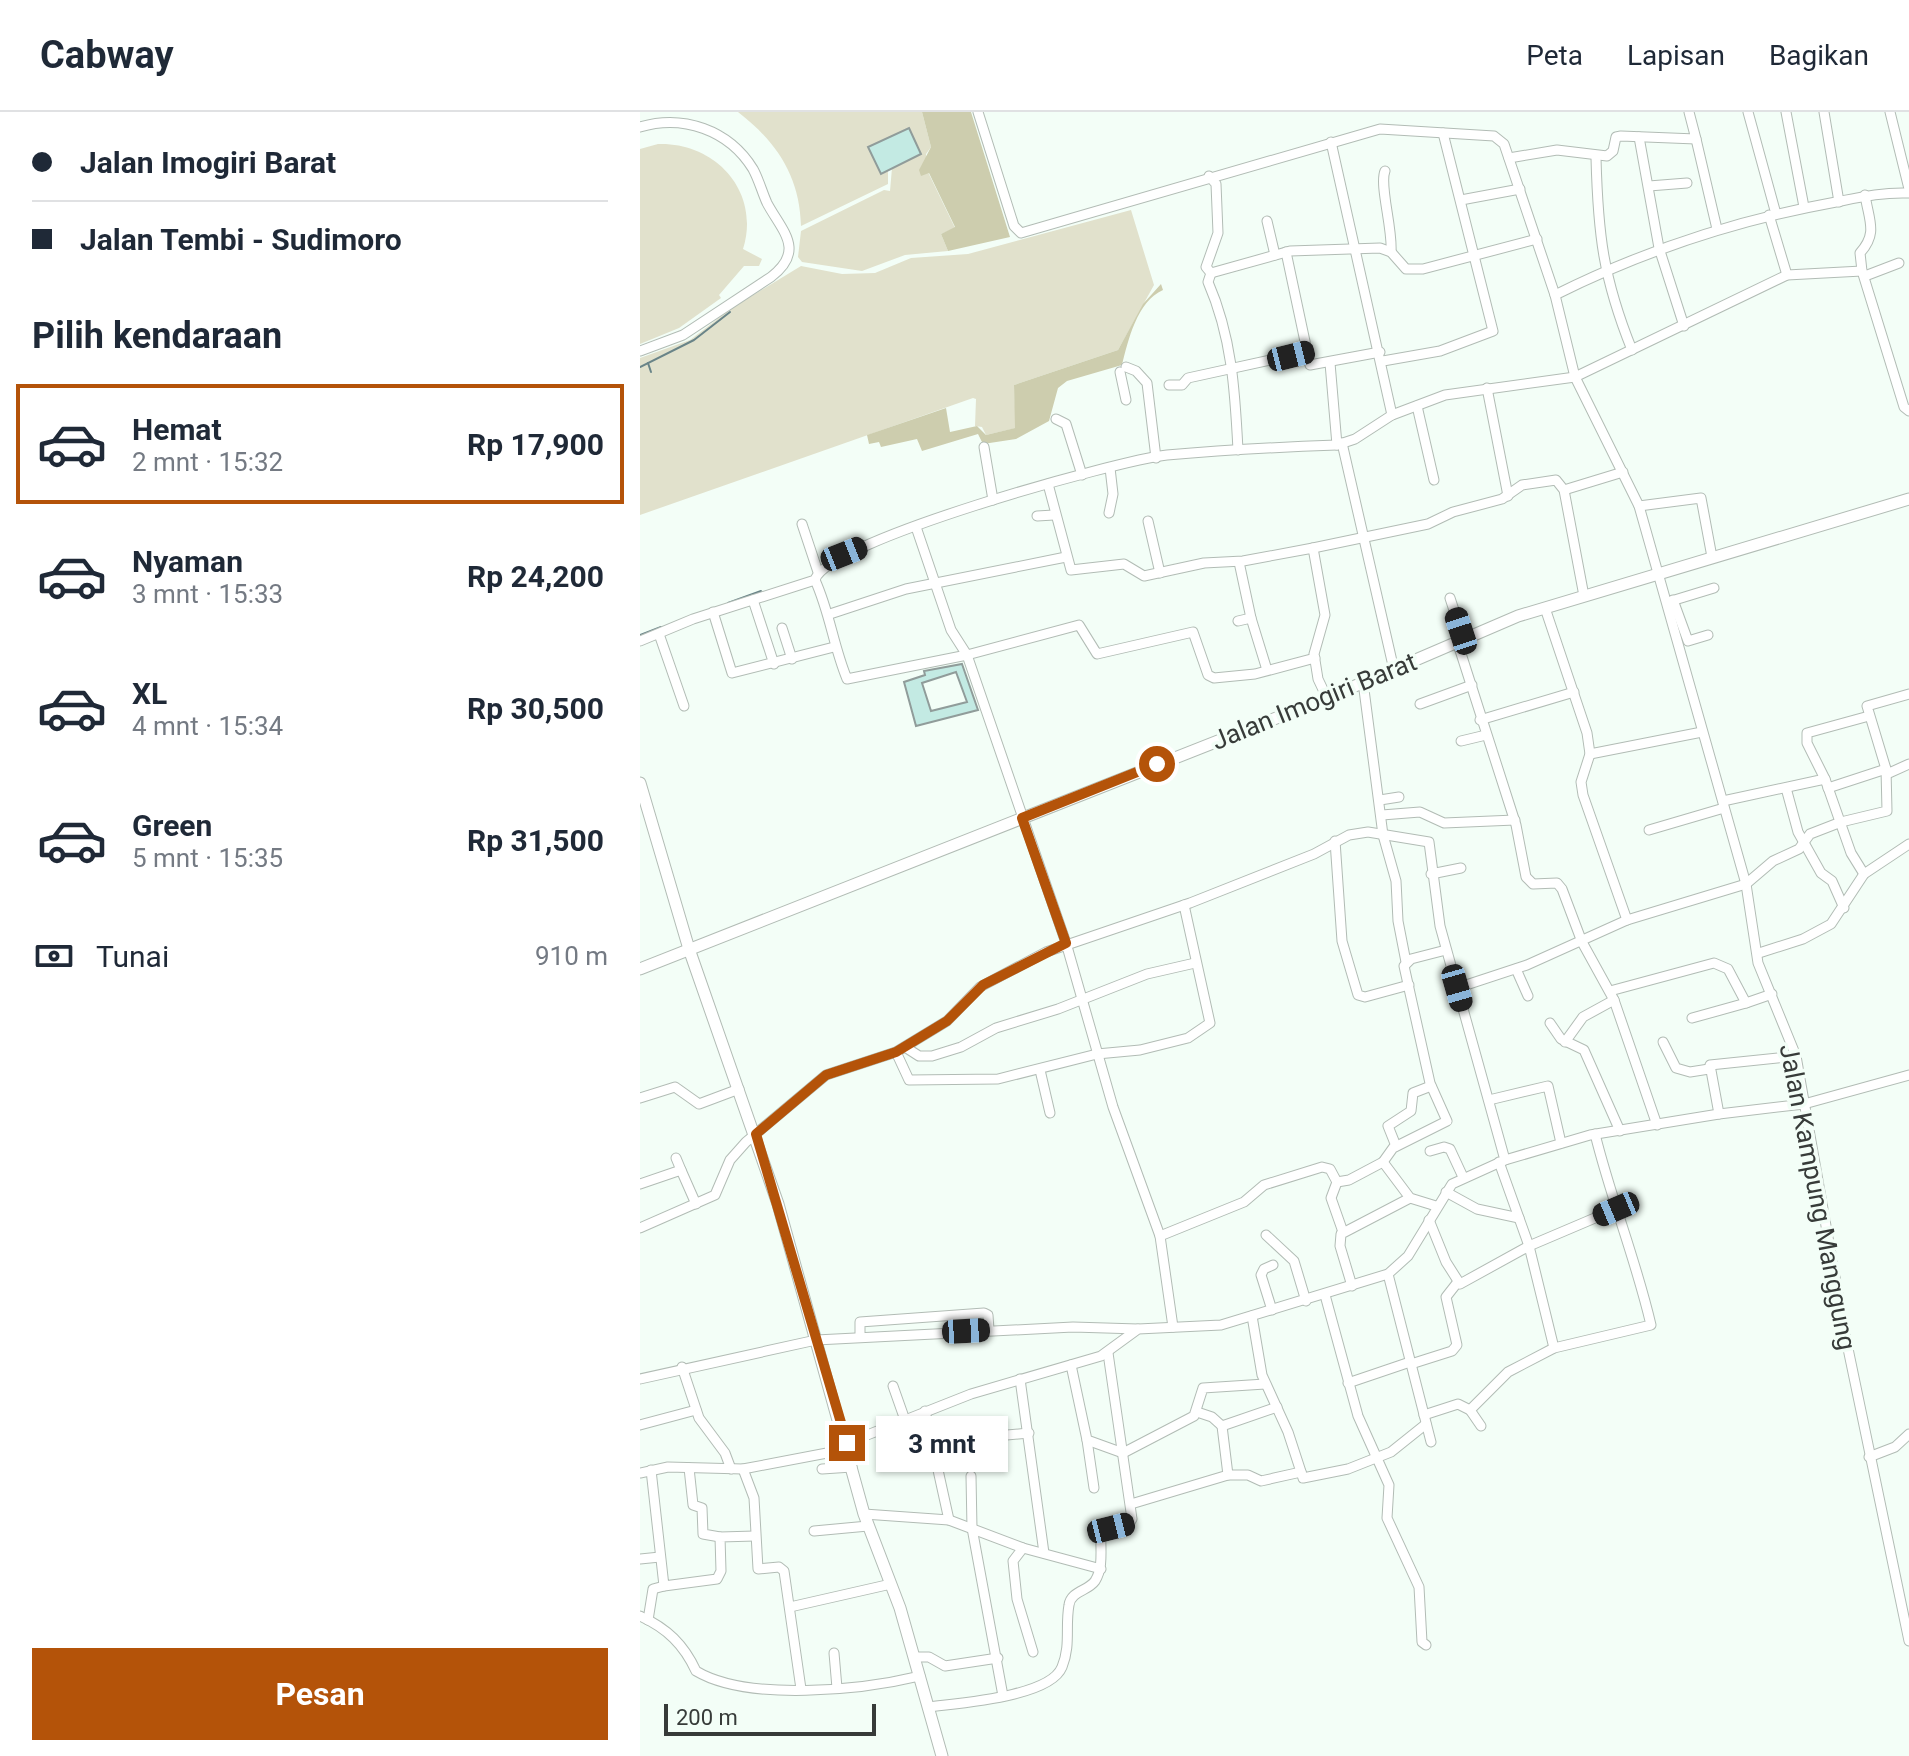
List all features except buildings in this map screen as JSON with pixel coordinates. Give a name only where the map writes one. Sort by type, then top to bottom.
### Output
[{"type":"main road","name":"Jalan Imogiri Barat","points":[[640,969],[1020,813],[1363,682],[1391,662],[1545,608],[1909,499]]},
{"type":"main road","points":[[640,783],[689,949],[756,1134],[866,1520],[915,1657],[942,1756]]},
{"type":"street","points":[[978,112],[1014,226],[1019,232],[1380,129],[1494,136],[1504,144],[1509,158],[1557,150],[1596,158],[1610,155],[1616,137],[1696,139]]},
{"type":"street","points":[[1689,112],[1717,229]]},
{"type":"street","points":[[1748,112],[1787,275]]},
{"type":"street","points":[[1824,112],[1839,202]]},
{"type":"street","points":[[1555,295],[1659,248],[1717,229],[1804,207],[1865,195],[1909,191],[1890,112]]},
{"type":"street","points":[[1790,113],[1804,207]]},
{"type":"street","points":[[640,127],[665,122],[692,124],[719,135],[734,146],[757,176],[768,204],[783,227],[789,249],[782,267],[771,277],[683,335],[640,351]]},
{"type":"street","points":[[1286,252],[1312,366],[1381,356],[1423,355],[1491,335],[1493,327],[1476,254],[1443,133]]},
{"type":"street","points":[[1639,137],[1659,248],[1684,326]]},
{"type":"street","points":[[1331,142],[1392,415]]},
{"type":"street","name":"Jalan Kampung Manggung","points":[[1509,158],[1555,295],[1575,377],[1639,506],[1669,601],[1677,645],[1746,884],[1761,975],[1772,994],[1796,1056],[1869,1457],[1909,1641]]},
{"type":"street","points":[[1596,158],[1598,237],[1605,270],[1632,350]]},
{"type":"street","points":[[1385,171],[1382,180],[1393,230],[1391,252]]},
{"type":"street","points":[[1209,176],[1216,184],[1218,233],[1206,263],[1211,273],[1208,282],[1228,338],[1234,370],[1238,450]]},
{"type":"street","points":[[1649,186],[1687,183]]},
{"type":"street","points":[[1461,200],[1520,189]]},
{"type":"street","points":[[1865,195],[1871,238],[1869,246],[1860,253],[1863,273],[1904,407],[1909,411]]},
{"type":"street","points":[[1267,221],[1275,255]]},
{"type":"street","points":[[1211,273],[1286,252],[1380,248],[1391,252],[1400,264],[1412,270],[1537,239]]},
{"type":"street","points":[[640,641],[817,576],[844,554],[993,500],[1156,458],[1340,444],[1392,415],[1445,395],[1575,377],[1787,275],[1863,273],[1899,263]]},
{"type":"street","points":[[1169,385],[1182,385],[1188,378],[1307,352]]},
{"type":"street","points":[[1330,363],[1340,444],[1365,537],[1391,662]]},
{"type":"street","points":[[1126,400],[1123,370],[1136,371],[1147,383],[1156,458]]},
{"type":"street","points":[[1487,388],[1508,496]]},
{"type":"street","points":[[1417,406],[1434,480]]},
{"type":"street","points":[[1056,419],[1066,424],[1082,475]]},
{"type":"street","points":[[984,447],[993,500]]},
{"type":"street","points":[[1109,513],[1113,494],[1110,468]]},
{"type":"street","points":[[1564,490],[1623,472]]},
{"type":"street","points":[[1048,484],[1071,570],[1124,564],[1140,576],[1204,563],[1239,562],[1428,524],[1448,514],[1508,496],[1522,485],[1556,480],[1564,490],[1584,596]]},
{"type":"street","points":[[1639,506],[1701,498],[1712,557]]},
{"type":"street","points":[[1037,516],[1054,515]]},
{"type":"street","points":[[1148,521],[1160,573]]},
{"type":"street","points":[[802,524],[830,614],[827,625],[847,679],[967,655],[1079,625],[1097,654],[1193,632],[1211,677],[1267,670],[1315,658]]},
{"type":"street","points":[[916,527],[951,630],[967,655],[1066,943],[1097,1054],[1160,1236],[1173,1327]]},
{"type":"street","points":[[1313,548],[1325,615],[1315,643],[1315,658],[1318,679],[1326,696]]},
{"type":"street","points":[[830,614],[880,596],[1066,557]]},
{"type":"street","points":[[1239,562],[1251,618],[1267,670]]},
{"type":"street","points":[[1688,641],[1669,601],[1714,588]]},
{"type":"street","points":[[1450,598],[1480,720],[1515,820],[1526,877],[1537,886],[1559,884],[1582,942],[1612,995],[1657,1125]]},
{"type":"street","points":[[753,600],[774,664]]},
{"type":"street","points":[[1545,608],[1574,692],[1590,754],[1581,782],[1583,795],[1627,920]]},
{"type":"street","points":[[713,612],[732,673],[834,647]]},
{"type":"street","points":[[1238,621],[1251,618]]},
{"type":"street","points":[[782,628],[792,659]]},
{"type":"street","points":[[659,634],[684,706]]},
{"type":"street","points":[[1677,645],[1708,635]]},
{"type":"street","points":[[1337,1182],[1349,1180],[1383,1162],[1396,1146],[1448,1119],[1431,1086],[1409,985],[1398,921],[1396,881],[1383,835],[1363,682]]},
{"type":"street","points":[[1420,704],[1472,685]]},
{"type":"street","points":[[1480,720],[1574,692]]},
{"type":"street","points":[[1457,988],[1516,969],[1627,920],[1746,884],[1773,861],[1799,849],[1810,834],[1841,822],[1887,811],[1887,771],[1867,705],[1908,697]]},
{"type":"street","points":[[1864,874],[1851,853],[1826,783],[1807,743],[1807,733],[1869,716]]},
{"type":"street","points":[[1590,754],[1702,732]]},
{"type":"street","points":[[1461,741],[1486,735]]},
{"type":"street","points":[[1649,830],[1723,804],[1786,788],[1826,783],[1909,764]]},
{"type":"street","points":[[1786,788],[1803,842],[1821,873],[1832,881],[1844,908]]},
{"type":"street","points":[[1380,800],[1399,797]]},
{"type":"street","points":[[1382,815],[1420,812],[1444,823],[1515,820]]},
{"type":"street","points":[[640,1228],[715,1195],[730,1160],[826,1075],[900,1049],[947,1021],[983,985],[1066,943],[1184,905],[1307,857],[1355,833],[1383,835],[1429,842],[1431,874],[1446,950],[1489,1100],[1502,1161],[1529,1246],[1554,1348]]},
{"type":"street","points":[[1335,841],[1342,941],[1358,995],[1365,997],[1409,985]]},
{"type":"street","points":[[1759,953],[1817,933],[1831,924],[1864,874],[1909,844]]},
{"type":"street","points":[[1431,874],[1461,868]]},
{"type":"street","points":[[900,1049],[906,1077],[911,1081],[981,1081],[1040,1070],[1097,1054],[1175,1043],[1208,1026],[1184,905]]},
{"type":"street","points":[[1406,962],[1446,950]]},
{"type":"street","points":[[900,1049],[919,1056],[932,1056],[961,1047],[996,1028],[1082,1000],[1147,974],[1195,963]]},
{"type":"street","points":[[1565,1042],[1583,1017],[1612,995],[1722,964],[1738,982],[1746,1003]]},
{"type":"street","points":[[1516,969],[1528,996]]},
{"type":"street","points":[[1692,1018],[1772,994]]},
{"type":"street","points":[[1550,1023],[1565,1042],[1584,1050],[1620,1131]]},
{"type":"street","points":[[1663,1042],[1676,1068],[1690,1072],[1709,1069],[1712,1065],[1796,1056]]},
{"type":"street","points":[[1709,1069],[1719,1114]]},
{"type":"street","points":[[1040,1070],[1050,1113]]},
{"type":"street","points":[[640,1379],[682,1367],[816,1340],[1092,1326],[1138,1329],[1221,1325],[1388,1274],[1408,1256],[1446,1192],[1463,1177],[1502,1161],[1595,1134],[1804,1104],[1909,1075]]},
{"type":"street","points":[[1396,1146],[1388,1126],[1411,1111],[1413,1093],[1431,1086]]},
{"type":"street","points":[[1489,1100],[1548,1086],[1561,1143]]},
{"type":"street","points":[[640,1098],[675,1087],[699,1104],[739,1089]]},
{"type":"street","points":[[1470,1410],[1508,1372],[1554,1348],[1651,1325],[1636,1261],[1616,1209],[1595,1134]]},
{"type":"street","points":[[1430,1151],[1444,1147],[1450,1149],[1463,1177]]},
{"type":"street","points":[[676,1158],[696,1204]]},
{"type":"street","points":[[1383,1162],[1410,1198],[1436,1206]]},
{"type":"street","points":[[1160,1236],[1244,1202],[1261,1186],[1280,1179],[1325,1166],[1337,1182]]},
{"type":"street","points":[[641,1181],[681,1170]]},
{"type":"street","points":[[1337,1182],[1331,1198],[1343,1232],[1340,1246],[1352,1286]]},
{"type":"street","points":[[1446,1192],[1477,1209],[1519,1218]]},
{"type":"street","points":[[1343,1232],[1410,1198]]},
{"type":"street","points":[[1348,1383],[1452,1351],[1457,1345],[1446,1297],[1457,1283],[1529,1246],[1616,1209]]},
{"type":"street","points":[[1429,1220],[1457,1283]]},
{"type":"street","points":[[1266,1235],[1294,1261],[1306,1301]]},
{"type":"street","points":[[1272,1310],[1261,1274],[1273,1265]]},
{"type":"street","points":[[1388,1274],[1431,1442]]},
{"type":"street","points":[[1325,1295],[1361,1425],[1389,1488],[1387,1518],[1419,1587],[1422,1642],[1426,1645]]},
{"type":"street","points":[[860,1336],[858,1323],[862,1321],[984,1313],[988,1315],[989,1330]]},
{"type":"street","points":[[1252,1316],[1265,1384],[1277,1407],[1303,1478],[1312,1478],[1400,1447],[1425,1420],[1458,1404],[1470,1410],[1481,1426]]},
{"type":"street","points":[[640,1473],[689,1468],[743,1469],[847,1446],[925,1411],[1108,1353],[1138,1329]]},
{"type":"street","points":[[929,1707],[1003,1696],[1041,1685],[1057,1675],[1069,1646],[1071,1599],[1093,1585],[1101,1569],[1101,1532],[1129,1524],[1131,1504],[1108,1353]]},
{"type":"street","points":[[1071,1365],[1094,1488]]},
{"type":"street","points":[[682,1367],[696,1410],[725,1453],[731,1469]]},
{"type":"street","points":[[1020,1379],[1044,1553]]},
{"type":"street","points":[[1087,1440],[1123,1453],[1188,1420],[1197,1412],[1199,1394],[1203,1388],[1265,1384]]},
{"type":"street","points":[[893,1386],[905,1420]]},
{"type":"street","points":[[1222,1426],[1277,1407]]},
{"type":"street","points":[[640,1425],[696,1410]]},
{"type":"street","points":[[925,1411],[949,1520]]},
{"type":"street","points":[[1197,1412],[1208,1414],[1222,1426],[1228,1475]]},
{"type":"street","points":[[934,1450],[974,1438],[1029,1433]]},
{"type":"street","points":[[1869,1457],[1895,1447],[1909,1434]]},
{"type":"street","points":[[822,1469],[852,1467]]},
{"type":"street","points":[[689,1468],[689,1498],[693,1505],[702,1508],[704,1536],[755,1536]]},
{"type":"street","points":[[743,1469],[754,1498],[758,1569],[782,1568],[801,1689]]},
{"type":"street","points":[[651,1470],[664,1586]]},
{"type":"street","points":[[1131,1504],[1228,1475],[1248,1475],[1261,1481],[1301,1472]]},
{"type":"street","points":[[971,1476],[972,1528],[1003,1696]]},
{"type":"street","points":[[814,1531],[866,1520],[949,1520],[1023,1548],[1101,1569]]},
{"type":"street","points":[[720,1537],[721,1571],[717,1579],[653,1589],[644,1618],[685,1648],[696,1671],[732,1685],[801,1689],[877,1686],[920,1676]]},
{"type":"street","points":[[1023,1548],[1013,1561],[1017,1599],[1033,1652]]},
{"type":"street","points":[[640,1559],[660,1557]]},
{"type":"street","points":[[790,1607],[891,1584]]},
{"type":"street","points":[[834,1653],[837,1688]]},
{"type":"street","points":[[915,1657],[929,1657],[945,1666],[998,1658]]},
{"type":"green space","points":[[738,112],[922,112],[931,147],[926,154],[928,172],[955,228],[941,234],[948,251],[905,255],[862,271],[802,262],[798,257],[801,231],[884,190],[890,191],[892,168],[921,154],[908,128],[869,147],[881,173],[888,171],[888,184],[801,226],[796,192],[784,162],[764,136]]},
{"type":"green space","points":[[922,112],[971,112],[1010,237],[948,251],[941,234],[955,227],[929,173],[921,176],[919,170],[931,147]]},
{"type":"green space","points":[[658,144],[698,152],[715,161],[729,174],[745,208],[747,228],[743,249],[762,259],[759,266],[744,266],[719,295],[721,298],[679,328],[640,344],[640,149]]},
{"type":"green space","points":[[1131,210],[1154,285],[1118,350],[1014,385],[1016,428],[986,435],[982,427],[975,426],[976,399],[973,398],[640,515],[640,358],[690,340],[732,308],[801,266],[842,274],[875,273],[911,258],[968,254]]},
{"type":"green space","points":[[1161,284],[1163,290],[1154,295],[1140,312],[1122,365],[1067,381],[1058,388],[1049,421],[1016,439],[983,444],[978,434],[922,451],[917,439],[881,447],[879,442],[869,444],[867,435],[946,408],[950,432],[977,426],[986,435],[1015,428],[1014,385],[1118,350],[1143,304]]},
{"type":"waterway","points":[[640,367],[694,340],[730,312]]},
{"type":"waterway","points":[[648,363],[651,372]]},
{"type":"waterway","points":[[728,603],[761,591]]},
{"type":"waterway","points":[[640,635],[661,627]]},
{"type":"route","points":[[847,1443],[756,1134],[826,1075],[896,1052],[947,1021],[983,985],[1066,943],[1022,818],[1157,764]]}]
